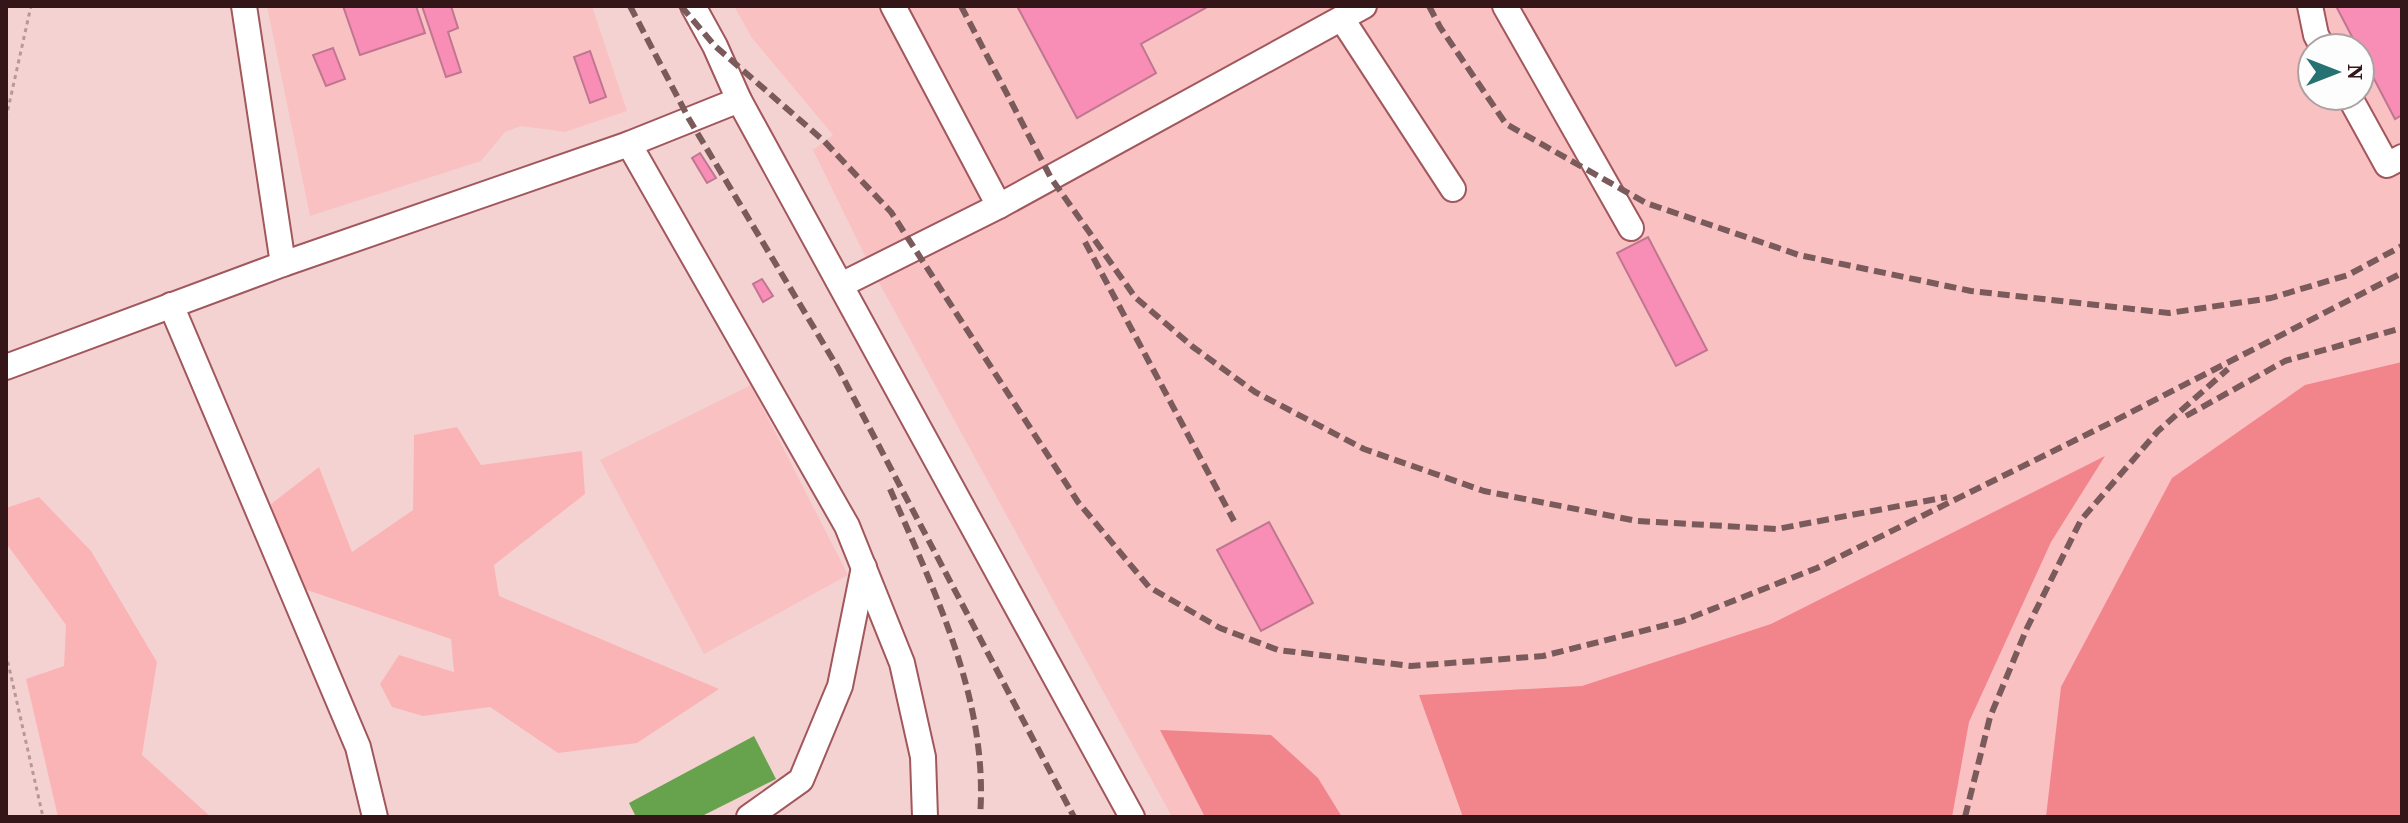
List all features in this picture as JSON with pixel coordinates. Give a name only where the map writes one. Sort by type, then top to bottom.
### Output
[{"type":"street","points":[[244,6],[283,264]]},
{"type":"street","points":[[693,6],[739,100],[1132,817]]},
{"type":"street","points":[[893,6],[999,206]]},
{"type":"street","points":[[841,285],[999,206],[1364,6]]},
{"type":"street","points":[[1505,6],[1631,228]]},
{"type":"street","points":[[2310,6],[2315,32]]},
{"type":"street","points":[[1342,19],[1453,189]]},
{"type":"street","points":[[6,367],[283,264],[629,144],[739,100]]},
{"type":"street","points":[[2358,112],[2387,165],[2402,157]]},
{"type":"street","points":[[629,144],[847,526],[902,663],[923,757],[925,817]]},
{"type":"street","points":[[171,305],[358,747],[375,817]]},
{"type":"street","points":[[749,817],[801,780],[840,686],[864,567]]},
{"type":"path","points":[[6,118],[31,6]]},
{"type":"path","points":[[6,654],[43,817]]},
{"type":"shaded area","points":[[267,6],[592,6],[627,111],[565,132],[521,126],[505,132],[481,161],[310,216]]},
{"type":"shaded area","points":[[734,6],[2402,6],[2402,817],[1172,817],[872,270],[813,150],[833,135],[752,38]]},
{"type":"shaded area","points":[[2402,362],[2402,817],[2046,817],[2061,687],[2172,478],[2305,385]]},
{"type":"shaded area","points":[[751,385],[848,575],[704,654],[600,460]]},
{"type":"shaded area","points":[[457,427],[481,465],[582,451],[585,494],[494,565],[499,596],[719,689],[637,743],[558,753],[490,707],[423,716],[392,707],[380,684],[399,655],[454,672],[451,639],[298,587],[271,504],[319,467],[352,552],[413,510],[414,435]]},
{"type":"shaded area","points":[[2105,456],[2051,542],[1969,722],[1952,817],[1463,817],[1419,695],[1582,686],[1771,624]]},
{"type":"shaded area","points":[[39,497],[91,551],[157,662],[142,755],[211,817],[58,817],[26,679],[64,666],[66,625],[6,543],[6,508]]},
{"type":"shaded area","points":[[1160,730],[1271,735],[1318,778],[1342,817],[1205,817]]},
{"type":"shaded area","points":[[754,736],[776,779],[700,817],[636,817],[629,803]]},
{"type":"building","points":[[343,6],[416,6],[425,33],[360,55]]},
{"type":"building","points":[[422,6],[451,6],[458,28],[448,32],[461,72],[446,77]]},
{"type":"building","points":[[1017,6],[1209,6],[1141,44],[1156,73],[1077,118]]},
{"type":"building","points":[[2336,6],[2402,6],[2402,115],[2395,119],[2376,83],[2376,32],[2350,32]]},
{"type":"building","points":[[333,48],[345,79],[326,86],[313,55]]},
{"type":"building","points":[[590,51],[606,97],[590,103],[574,57]]},
{"type":"building","points":[[700,153],[716,178],[707,183],[692,158]]},
{"type":"building","points":[[1648,237],[1707,350],[1676,366],[1617,253]]},
{"type":"building","points":[[762,279],[773,296],[763,302],[753,284]]},
{"type":"building","points":[[1269,522],[1313,603],[1261,631],[1217,550]]},
{"type":"railway","points":[[630,6],[689,119],[838,368],[1074,817]]},
{"type":"railway","points":[[681,6],[715,46],[824,141],[891,212],[1078,502],[1149,587],[1220,628],[1278,650],[1411,666],[1543,656],[1682,621],[1817,568],[2110,423],[2402,273]]},
{"type":"railway","points":[[961,6],[1051,178],[1135,297],[1193,347],[1255,392],[1364,449],[1484,491],[1637,521],[1777,529],[1947,497]]},
{"type":"railway","points":[[1429,6],[1506,124],[1646,203],[1799,255],[1971,291],[2169,313],[2271,298],[2348,275],[2402,246]]},
{"type":"railway","points":[[1085,242],[1234,521]]},
{"type":"railway","points":[[2186,416],[2285,361],[2402,328]]},
{"type":"railway","points":[[1965,817],[1990,717],[2027,628],[2081,520],[2158,431],[2228,369]]},
{"type":"railway","points":[[890,489],[941,608],[967,690],[981,774],[980,817]]}]
